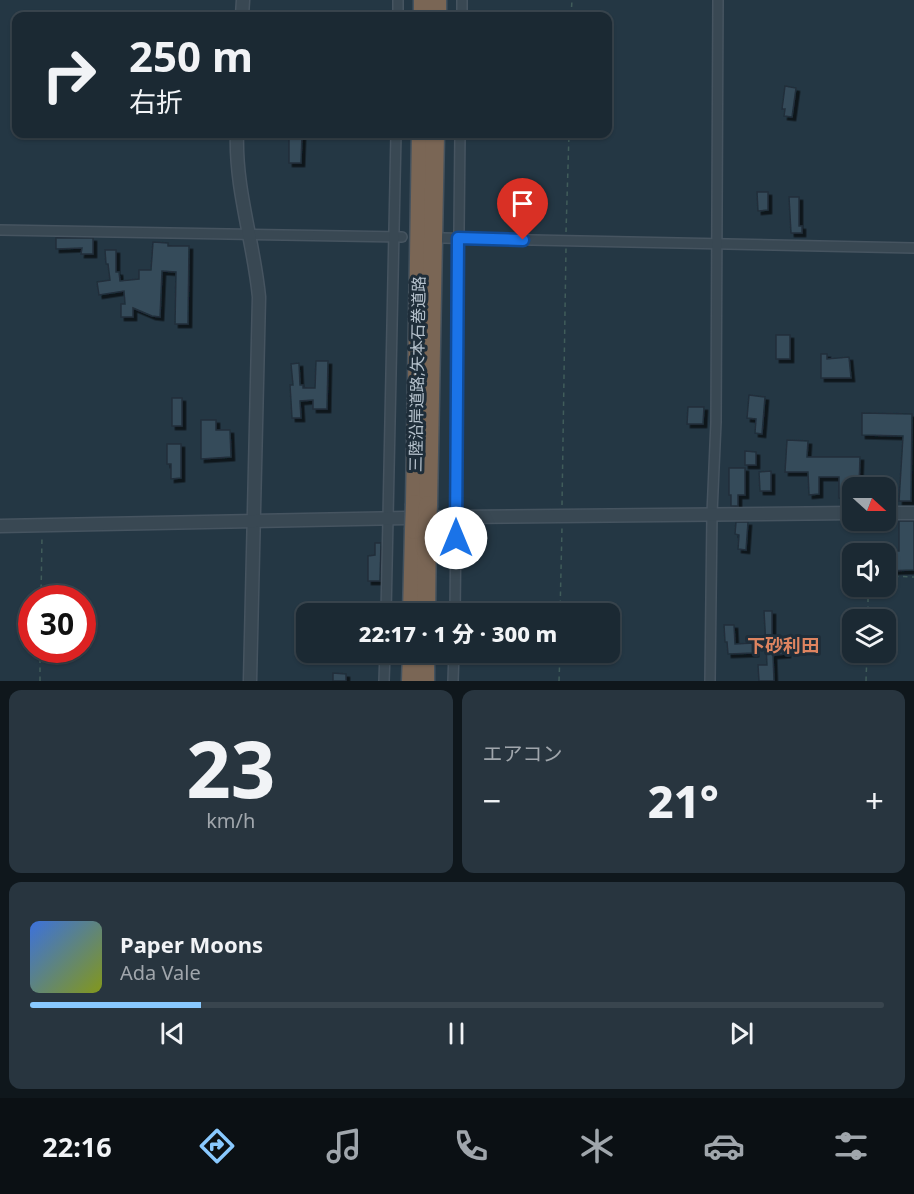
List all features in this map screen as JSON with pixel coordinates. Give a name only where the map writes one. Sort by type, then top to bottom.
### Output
[{"type":"highway","name":"三陸沿岸道路;矢本石巻道路","points":[[421,138],[421,530],[425,603]]},
{"type":"highway","name":"三陸沿岸道路;矢本石巻道路","points":[[421,505],[435,138]]},
{"type":"highway","name":"三陸沿岸道路;矢本石巻道路","points":[[413,603],[421,530]]},
{"type":"highway","points":[[411,681],[412,663]]},
{"type":"highway","points":[[425,663],[425,681]]},
{"type":"street","points":[[710,681],[712,514],[716,422],[718,0]]},
{"type":"street","points":[[237,138],[238,169],[256,267],[258,297],[250,681]]},
{"type":"street","points":[[386,603],[398,237],[396,138]]},
{"type":"street","points":[[455,603],[460,138]]},
{"type":"street","points":[[0,230],[398,237]]},
{"type":"street","points":[[443,238],[914,248]]},
{"type":"street","points":[[0,526],[388,518],[842,513]]},
{"type":"street","points":[[896,513],[914,513]]},
{"type":"street","points":[[384,681],[385,663]]},
{"type":"street","points":[[453,681],[454,663]]},
{"type":"path","points":[[560,603],[569,138]]},
{"type":"path","points":[[41,585],[43,525]]},
{"type":"path","points":[[896,576],[914,577]]},
{"type":"path","points":[[40,663],[40,681]]},
{"type":"path","points":[[559,681],[560,663]]},
{"type":"path","points":[[866,681],[867,663]]},
{"type":"building","points":[[785,86],[796,88],[792,117],[784,116],[785,109],[782,109]]},
{"type":"building","points":[[289,138],[302,138],[301,163],[289,163]]},
{"type":"building","points":[[757,192],[768,192],[768,210],[758,211]]},
{"type":"building","points":[[789,197],[799,197],[799,226],[802,226],[802,233],[791,233]]},
{"type":"building","points":[[56,238],[93,238],[93,254],[81,254],[82,248],[56,249]]},
{"type":"building","points":[[153,242],[168,243],[168,246],[189,246],[188,324],[175,324],[176,272],[162,271],[160,317],[133,308],[133,317],[121,317],[121,304],[125,304],[124,291],[99,295],[97,282],[110,280],[105,250],[116,250],[116,272],[119,272],[120,281],[139,279],[139,270],[151,270]]},
{"type":"building","points":[[776,335],[790,335],[790,359],[776,359]]},
{"type":"building","points":[[821,354],[827,354],[827,359],[849,357],[851,378],[821,378]]},
{"type":"building","points":[[316,361],[328,361],[327,409],[313,409],[313,400],[300,401],[301,418],[292,418],[291,364],[299,363],[300,385],[303,385],[303,388],[315,388]]},
{"type":"building","points":[[749,395],[765,397],[762,434],[755,433],[756,419],[747,418]]},
{"type":"building","points":[[172,398],[182,398],[182,426],[172,426]]},
{"type":"building","points":[[688,407],[704,407],[703,424],[687,424]]},
{"type":"building","points":[[862,413],[912,414],[911,501],[899,501],[903,436],[862,435]]},
{"type":"building","points":[[201,420],[216,420],[216,430],[230,430],[231,457],[201,459]]},
{"type":"building","points":[[787,440],[808,441],[807,457],[860,457],[859,477],[842,477],[842,498],[839,498],[839,477],[819,477],[819,494],[809,495],[808,472],[785,472]]},
{"type":"building","points":[[167,444],[181,444],[181,478],[171,479],[171,464],[167,464]]},
{"type":"building","points":[[745,451],[756,452],[756,465],[745,465]]},
{"type":"building","points":[[729,468],[745,468],[745,495],[738,495],[738,506],[731,506]]},
{"type":"building","points":[[771,471],[771,491],[760,491],[759,472]]},
{"type":"building","points":[[899,521],[914,521],[914,570],[896,571],[896,551],[899,551]]},
{"type":"building","points":[[736,522],[748,522],[746,550],[738,549],[739,535],[735,534]]},
{"type":"building","points":[[375,543],[381,543],[380,581],[368,581],[368,556],[375,555]]},
{"type":"building","points":[[764,611],[772,611],[772,640],[786,639],[787,654],[773,655],[774,681],[759,681],[758,665],[767,665]]},
{"type":"building","points":[[724,625],[734,625],[735,644],[754,643],[755,653],[728,654]]},
{"type":"building","points":[[333,673],[346,674],[346,681],[333,681]]},
{"type":"district","name":"下砂利田","points":[[783,646]]},
{"type":"route","points":[[456,538],[458,238],[523,240]]}]
